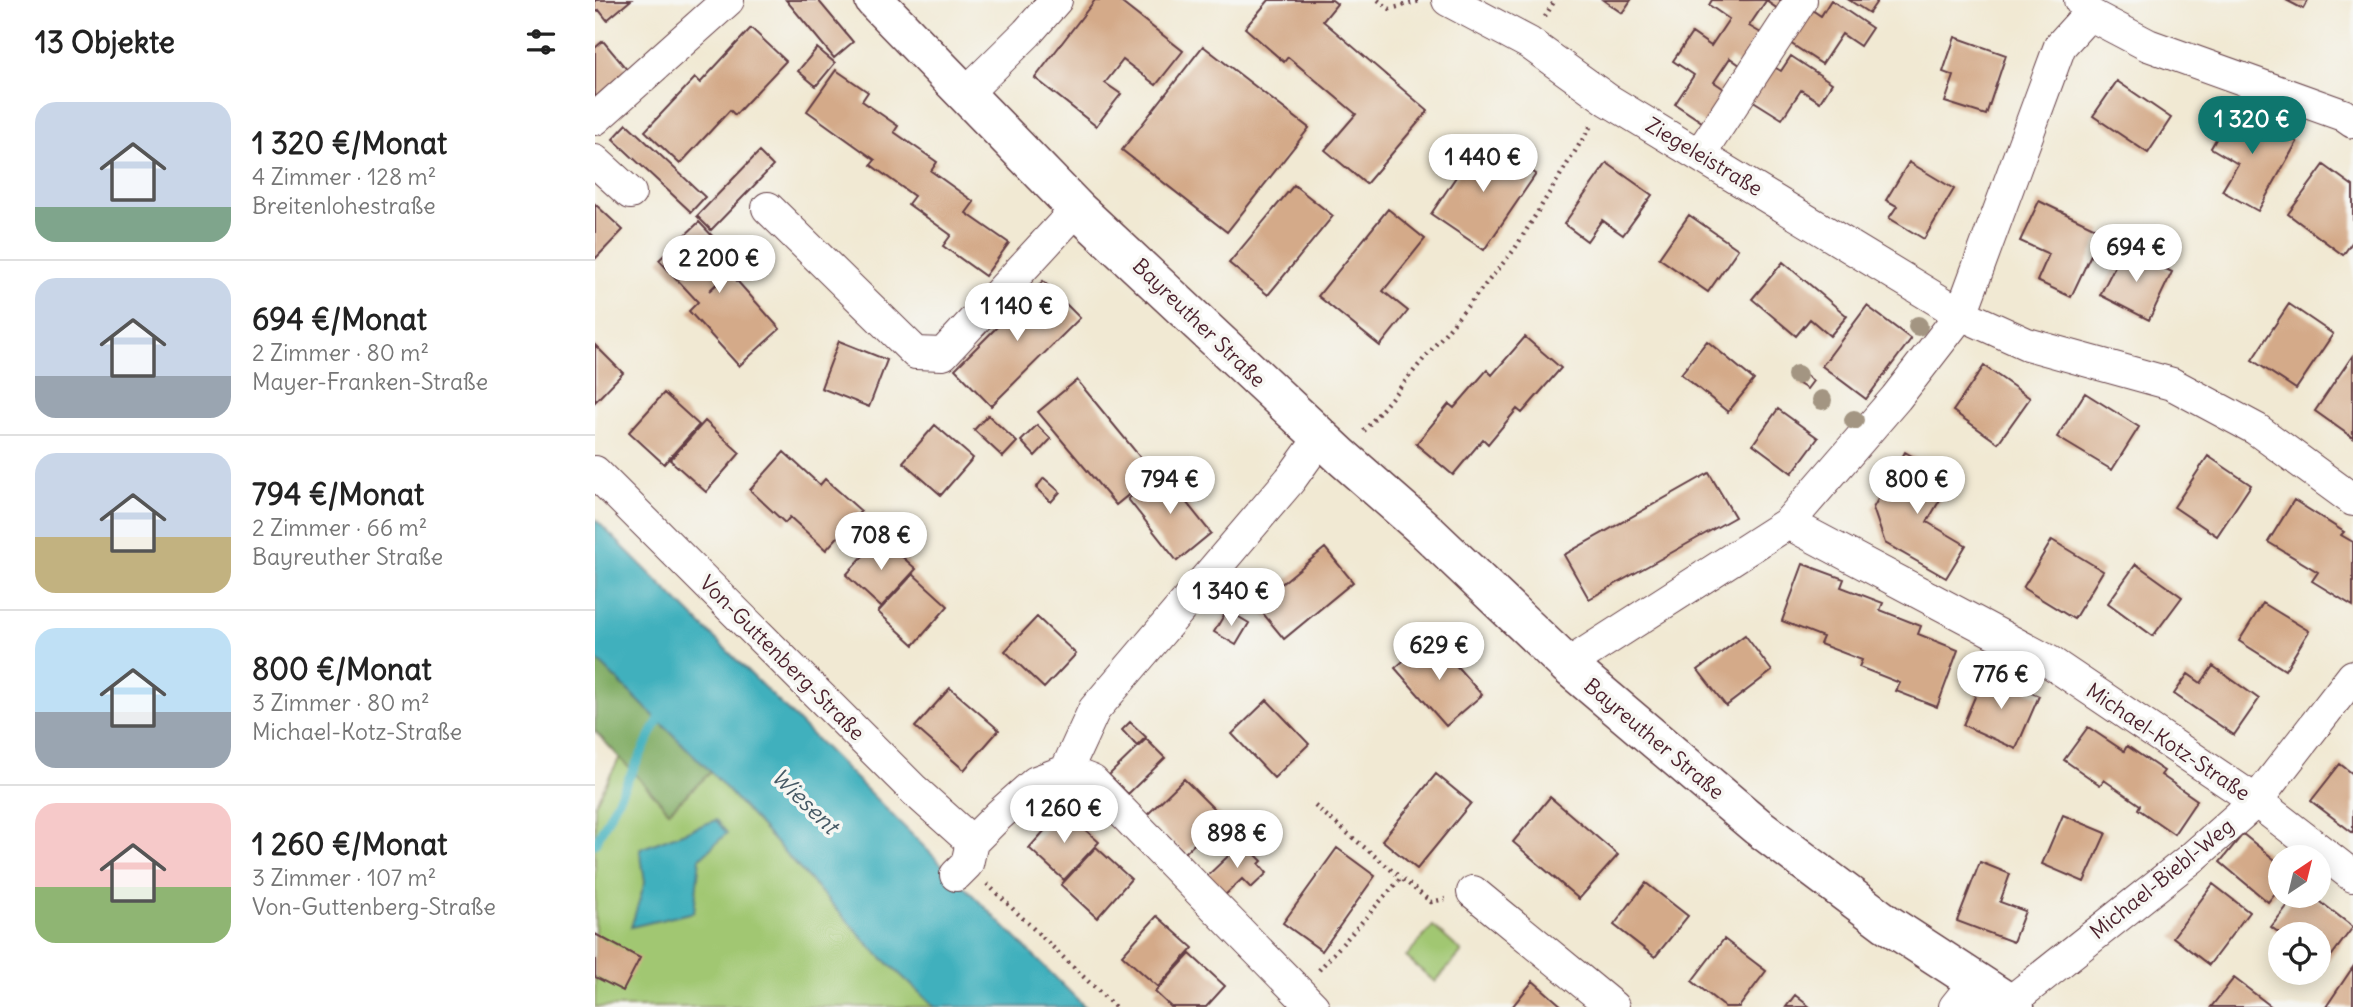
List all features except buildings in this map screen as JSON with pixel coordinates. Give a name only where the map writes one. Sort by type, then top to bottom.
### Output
[{"type":"main road","name":"Bayreuther Straße","points":[[874,0],[1077,209],[1331,447],[1423,527],[1567,665],[1757,826],[1886,923],[1965,994],[2012,1005]]},
{"type":"street","points":[[595,119],[728,0]]},
{"type":"street","points":[[964,95],[1027,33],[1056,0]]},
{"type":"street","name":"Ziegeleistraße","points":[[1448,0],[1529,43],[1608,100],[1961,314],[2027,344],[2172,384],[2256,429],[2353,500]]},
{"type":"street","points":[[1700,154],[1801,0]]},
{"type":"street","points":[[1567,665],[1788,523],[1896,398],[1961,314],[2060,46],[2085,7],[2148,46],[2343,115],[2353,122]]},
{"type":"street","points":[[595,161],[630,193]]},
{"type":"street","points":[[768,208],[916,353],[943,354],[1077,209]]},
{"type":"street","points":[[1066,771],[1094,709],[1290,480],[1331,447]]},
{"type":"street","name":"Von-Guttenberg-Straße","points":[[595,472],[914,790],[965,860]]},
{"type":"street","name":"Michael-Kotz-Straße","points":[[1788,523],[2050,662],[2256,801],[2353,876]]},
{"type":"street","name":"Michael-Biebl-Weg","points":[[2012,1005],[2194,856],[2256,801],[2353,676]]},
{"type":"street","points":[[965,860],[1036,782],[1066,771],[1092,782],[1306,1000]]},
{"type":"street","points":[[1473,892],[1605,1004]]},
{"type":"path","points":[[1378,0],[1390,9],[1424,0]]},
{"type":"path","points":[[1331,447],[1514,250],[1608,100]]},
{"type":"path","points":[[1315,806],[1431,902],[1473,892]]},
{"type":"path","points":[[965,860],[1115,1007]]},
{"type":"path","points":[[1306,1000],[1401,878]]},
{"type":"green space","points":[[595,658],[711,772],[669,811],[595,731]]},
{"type":"green space","points":[[620,757],[669,811],[711,772],[873,949],[935,1007],[595,1007],[595,804]]},
{"type":"green space","points":[[1433,926],[1462,952],[1435,982],[1406,957]]},
{"type":"water","name":"Wiesent","points":[[595,519],[1085,1007],[935,1007],[873,949],[711,772],[595,658]]},
{"type":"water","points":[[716,820],[727,833],[700,858],[694,912],[631,927],[645,882],[640,849]]},
{"type":"waterway","points":[[595,844],[663,711]]}]
